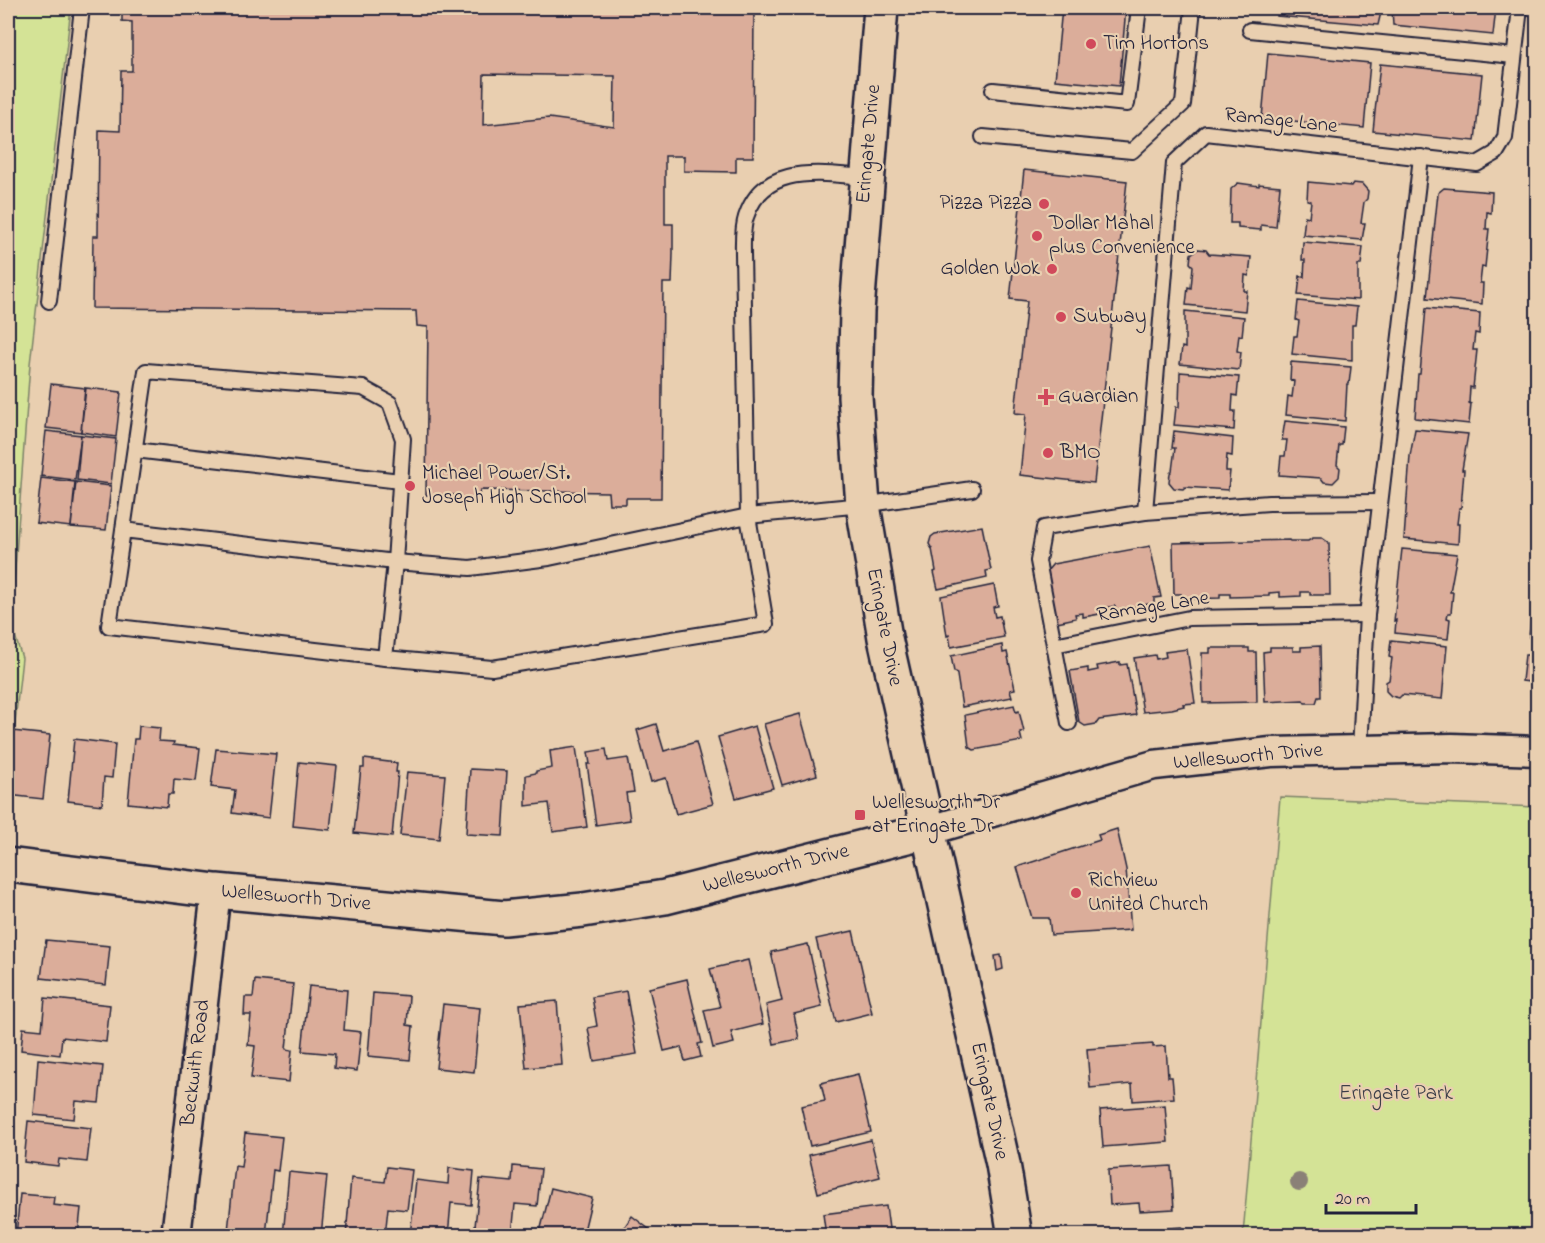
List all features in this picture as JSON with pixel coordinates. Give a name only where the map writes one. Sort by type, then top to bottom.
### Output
[{"type":"street","name":"Eringate Drive","points":[[881,8],[857,311],[855,374],[863,505],[885,638],[1003,1164],[1015,1236]]},
{"type":"street","name":"Wellesworth Drive","points":[[8,865],[216,891],[504,918],[583,910],[665,897],[927,831],[1154,765],[1271,752],[1452,748],[1538,751]]},
{"type":"street","name":"Beckwith Road","points":[[176,1236],[216,891]]},
{"type":"lane","points":[[49,301],[82,8]]},
{"type":"lane","points":[[993,90],[1127,104],[1139,8]]},
{"type":"lane","points":[[982,136],[1132,151],[1183,104],[1193,8]]},
{"type":"lane","name":"Ramage Lane","points":[[1145,512],[1174,163],[1206,134],[1477,164],[1496,153],[1505,138],[1520,8]]},
{"type":"lane","points":[[1250,30],[1514,56]]},
{"type":"lane","points":[[1360,749],[1367,615],[1421,157]]},
{"type":"lane","points":[[385,658],[395,562],[403,439],[390,403],[363,388],[146,371],[109,626],[385,658],[492,668],[766,624],[747,516],[743,254],[746,218],[757,197],[775,180],[815,173],[866,177]]},
{"type":"lane","points":[[135,450],[400,481]]},
{"type":"lane","points":[[123,530],[395,562],[470,568],[538,560],[747,516],[863,505],[972,489]]},
{"type":"lane","points":[[1069,723],[1038,561],[1044,528],[1145,512],[1269,503],[1380,502]]},
{"type":"lane","name":"Ramage Lane","points":[[1054,645],[1189,618],[1367,615]]},
{"type":"green space","points":[[8,8],[71,8],[30,364],[11,623],[22,658],[8,787]]},
{"type":"green space","name":"Eringate Park","points":[[1280,797],[1537,807],[1537,1235],[1243,1235]]},
{"type":"building","points":[[122,8],[754,8],[753,157],[736,157],[736,172],[684,171],[684,156],[665,156],[665,224],[673,224],[673,254],[672,283],[663,283],[661,498],[626,498],[626,504],[609,504],[608,492],[480,490],[478,503],[460,503],[460,495],[426,495],[428,327],[417,326],[416,311],[92,308],[93,236],[98,236],[99,130],[120,131],[121,71],[132,71],[132,22],[122,21]],"holes":[[[484,74],[615,76],[614,127],[549,118],[483,125]]]},
{"type":"building","name":"Tim Hortons","points":[[1062,8],[1126,8],[1119,86],[1055,80]]},
{"type":"building","points":[[1278,8],[1382,8],[1378,25],[1277,16]]},
{"type":"building","points":[[1392,8],[1496,8],[1493,35],[1393,25]]},
{"type":"building","points":[[1268,53],[1370,63],[1364,128],[1262,118]]},
{"type":"building","points":[[1380,64],[1482,74],[1475,141],[1373,131]]},
{"type":"building","points":[[1024,170],[1127,181],[1094,483],[1020,475],[1026,414],[1015,413],[1027,301],[1010,299]]},
{"type":"building","points":[[1308,182],[1351,186],[1353,183],[1362,184],[1368,191],[1361,223],[1365,223],[1362,240],[1303,235],[1305,216],[1309,217],[1311,201],[1307,200]]},
{"type":"building","points":[[1238,183],[1280,186],[1276,227],[1261,225],[1261,230],[1238,228],[1238,223],[1230,223],[1231,189]]},
{"type":"building","points":[[1444,188],[1492,192],[1491,213],[1487,212],[1486,229],[1489,229],[1485,267],[1482,266],[1480,283],[1483,283],[1482,304],[1427,298],[1438,193]]},
{"type":"building","points":[[1303,242],[1363,247],[1361,265],[1358,265],[1358,300],[1298,295],[1300,276],[1304,277]]},
{"type":"building","points":[[1198,249],[1206,250],[1209,254],[1251,257],[1249,276],[1245,275],[1244,291],[1247,291],[1245,311],[1186,305],[1188,287],[1191,288],[1193,266],[1190,263],[1191,254]]},
{"type":"building","points":[[1298,301],[1357,307],[1355,325],[1352,325],[1352,360],[1292,354],[1299,321],[1296,320]]},
{"type":"building","points":[[1426,308],[1480,313],[1479,334],[1475,333],[1473,350],[1477,350],[1473,388],[1470,387],[1469,424],[1415,418]]},
{"type":"building","points":[[1185,311],[1244,317],[1242,336],[1239,335],[1237,351],[1241,352],[1239,370],[1180,364],[1182,347],[1185,348]]},
{"type":"building","points":[[1291,362],[1351,367],[1349,384],[1347,384],[1345,421],[1286,415],[1288,396],[1292,397],[1294,381],[1290,380]]},
{"type":"building","points":[[1180,372],[1239,377],[1237,396],[1233,395],[1234,430],[1174,425],[1176,407],[1179,407]]},
{"type":"building","points":[[51,384],[85,388],[81,432],[46,428]]},
{"type":"building","points":[[86,388],[121,392],[116,437],[81,432]]},
{"type":"building","points":[[1285,421],[1344,427],[1337,465],[1340,468],[1339,477],[1333,483],[1324,482],[1321,478],[1279,475],[1281,456],[1285,456],[1287,440],[1282,440]]},
{"type":"building","points":[[1415,429],[1468,434],[1462,470],[1464,470],[1461,508],[1459,508],[1457,524],[1459,524],[1458,544],[1404,539],[1410,456]]},
{"type":"building","points":[[46,431],[81,435],[75,480],[41,476]]},
{"type":"building","points":[[1174,431],[1233,438],[1232,456],[1227,455],[1226,471],[1230,471],[1228,490],[1174,488],[1169,482],[1175,448],[1172,448]]},
{"type":"building","points":[[81,435],[116,439],[111,484],[77,480]]},
{"type":"building","points":[[41,478],[75,482],[71,527],[36,523]]},
{"type":"building","points":[[76,482],[111,486],[106,530],[71,527]]},
{"type":"building","points":[[982,526],[991,570],[986,571],[987,578],[938,589],[932,549],[929,544],[931,537],[935,534]]},
{"type":"building","points":[[1313,538],[1322,538],[1329,543],[1330,595],[1310,595],[1310,592],[1301,592],[1301,596],[1280,597],[1280,592],[1269,593],[1269,596],[1230,597],[1230,594],[1220,594],[1220,598],[1181,599],[1181,594],[1174,594],[1173,543],[1308,541]]},
{"type":"building","points":[[1150,546],[1161,597],[1154,598],[1154,603],[1116,610],[1115,606],[1105,608],[1105,613],[1083,617],[1083,613],[1075,614],[1076,618],[1057,622],[1047,571],[1053,564]]},
{"type":"building","points":[[1402,549],[1457,554],[1450,592],[1453,592],[1451,613],[1448,613],[1447,618],[1450,619],[1448,639],[1395,633],[1396,620],[1394,621]]},
{"type":"building","points":[[1536,573],[1538,573],[1538,604],[1532,604]]},
{"type":"building","points":[[994,585],[998,606],[993,607],[995,617],[1000,616],[1004,637],[951,647],[949,635],[947,636],[941,596]]},
{"type":"building","points":[[1532,607],[1538,607],[1538,638],[1529,637]]},
{"type":"building","points":[[1391,640],[1447,646],[1442,699],[1402,695],[1399,698],[1391,696],[1386,691],[1392,658],[1389,657]]},
{"type":"building","points":[[1531,642],[1538,643],[1538,683],[1522,681],[1525,655],[1529,655]]},
{"type":"building","points":[[1002,645],[1003,653],[1007,652],[1015,689],[1010,690],[1012,697],[962,707],[957,675],[954,672],[951,656]]},
{"type":"building","points":[[1320,646],[1321,697],[1318,697],[1316,703],[1305,703],[1303,700],[1265,702],[1263,652],[1270,651],[1270,647],[1293,647],[1293,651],[1301,651],[1301,647]]},
{"type":"building","points":[[1210,648],[1249,648],[1249,652],[1256,652],[1257,702],[1203,703],[1202,653],[1210,653]]},
{"type":"building","points":[[1187,649],[1195,703],[1183,704],[1184,706],[1172,709],[1143,712],[1134,658],[1155,655],[1156,659],[1166,657],[1165,652]]},
{"type":"building","points":[[1120,662],[1120,665],[1127,664],[1136,715],[1099,720],[1096,724],[1085,726],[1079,722],[1070,671],[1088,668],[1088,672],[1098,670],[1097,666]]},
{"type":"building","points":[[1014,705],[1016,712],[1019,711],[1024,732],[1020,733],[1022,741],[974,750],[969,747],[965,715]]},
{"type":"building","points":[[800,714],[817,775],[782,785],[764,724]]},
{"type":"building","points":[[656,724],[664,751],[696,742],[713,804],[676,814],[666,778],[651,782],[637,730]]},
{"type":"building","points":[[139,726],[160,728],[159,741],[200,748],[196,781],[174,779],[173,794],[168,794],[167,807],[128,803],[134,739],[138,739]]},
{"type":"building","points":[[755,726],[773,788],[736,798],[718,737]]},
{"type":"building","points":[[12,731],[50,735],[43,799],[8,795]]},
{"type":"building","points":[[74,739],[115,744],[112,778],[104,777],[102,805],[68,801]]},
{"type":"building","points":[[576,747],[587,827],[553,832],[549,803],[526,806],[526,775],[552,768],[550,751]]},
{"type":"building","points":[[216,749],[276,754],[269,818],[232,813],[235,790],[211,787]]},
{"type":"building","points":[[606,749],[608,761],[628,758],[634,792],[626,793],[630,820],[596,825],[587,764],[590,764],[588,752]]},
{"type":"building","points":[[364,759],[397,763],[392,837],[354,833]]},
{"type":"building","points":[[299,762],[337,766],[330,830],[293,826]]},
{"type":"building","points":[[470,769],[507,771],[503,836],[466,834]]},
{"type":"building","points":[[407,772],[445,775],[439,839],[400,835]]},
{"type":"building","name":"Richview United Church","points":[[1117,829],[1126,869],[1131,930],[1051,935],[1049,918],[1032,918],[1017,867],[1100,840],[1098,835]]},
{"type":"building","points":[[853,931],[872,1013],[836,1022],[816,939]]},
{"type":"building","points":[[46,940],[110,946],[106,985],[41,978]]},
{"type":"building","points":[[808,944],[822,1007],[794,1014],[799,1039],[774,1044],[766,1005],[782,1001],[771,952]]},
{"type":"building","points":[[1001,955],[1003,969],[997,971],[995,956]]},
{"type":"building","points":[[748,960],[763,1024],[731,1032],[734,1043],[713,1048],[704,1010],[720,1007],[710,969]]},
{"type":"building","points":[[687,979],[702,1043],[698,1044],[701,1057],[685,1061],[681,1047],[664,1051],[649,988]]},
{"type":"building","points":[[255,980],[293,984],[286,1049],[292,1050],[289,1082],[251,1078],[255,1046],[248,1045],[251,1015],[244,1015],[245,997],[253,997]]},
{"type":"building","points":[[309,986],[347,990],[344,1030],[361,1032],[357,1071],[334,1068],[335,1054],[302,1051]]},
{"type":"building","points":[[626,991],[637,1054],[594,1061],[588,1028],[597,1026],[592,997]]},
{"type":"building","points":[[373,993],[409,996],[407,1025],[413,1026],[410,1060],[368,1056]]},
{"type":"building","points":[[45,998],[110,1005],[106,1042],[62,1037],[60,1055],[21,1050],[23,1028],[42,1030]]},
{"type":"building","points":[[557,1001],[562,1065],[526,1068],[520,1004]]},
{"type":"building","points":[[443,1004],[480,1008],[474,1072],[436,1068]]},
{"type":"building","points":[[1153,1044],[1153,1047],[1166,1046],[1168,1077],[1172,1077],[1174,1098],[1133,1101],[1132,1084],[1090,1088],[1087,1049]]},
{"type":"building","points":[[38,1059],[103,1066],[99,1103],[76,1101],[74,1119],[34,1115]]},
{"type":"building","points":[[858,1074],[871,1132],[810,1146],[801,1106],[825,1101],[821,1083]]},
{"type":"building","points":[[1165,1105],[1168,1142],[1103,1147],[1100,1110]]},
{"type":"building","points":[[28,1121],[91,1128],[87,1162],[59,1159],[58,1166],[24,1162]]},
{"type":"building","points":[[245,1133],[282,1137],[278,1171],[273,1170],[266,1235],[228,1231],[235,1166],[241,1167]]},
{"type":"building","points":[[871,1140],[880,1177],[818,1193],[809,1155]]},
{"type":"building","points":[[513,1166],[541,1169],[537,1206],[515,1204],[512,1236],[474,1236],[480,1179],[512,1182]]},
{"type":"building","points":[[1171,1166],[1174,1209],[1140,1211],[1139,1203],[1110,1205],[1108,1170]]},
{"type":"building","points":[[387,1167],[412,1170],[407,1210],[388,1208],[385,1236],[346,1236],[351,1178],[385,1182]]},
{"type":"building","points":[[449,1168],[474,1171],[471,1205],[451,1203],[448,1236],[410,1236],[416,1180],[448,1184]]},
{"type":"building","points":[[289,1172],[327,1176],[321,1236],[283,1236]]},
{"type":"building","points":[[551,1188],[592,1198],[584,1231],[577,1230],[575,1236],[539,1236]]},
{"type":"building","points":[[20,1194],[54,1197],[53,1205],[81,1208],[78,1236],[16,1235]]},
{"type":"building","points":[[886,1206],[890,1236],[826,1236],[823,1214]]},
{"type":"building","points":[[632,1216],[658,1236],[618,1236]]},
{"type":"building","points":[[1182,1227],[1183,1236],[1118,1236],[1118,1232]]},
{"type":"place","name":"Tim Hortons","points":[[1091,44]]},
{"type":"place","name":"Pizza Pizza","points":[[1044,204]]},
{"type":"place","name":"Dollar Mahal plus Convenience","points":[[1037,236]]},
{"type":"place","name":"Golden Wok","points":[[1052,269]]},
{"type":"place","name":"Subway","points":[[1061,317]]},
{"type":"place","name":"Guardian","points":[[1046,397]]},
{"type":"place","name":"BMO","points":[[1048,453]]},
{"type":"place","name":"Michael Power/St. Joseph High School","points":[[410,486]]},
{"type":"place","name":"Wellesworth Dr at Eringate Dr","points":[[860,815]]},
{"type":"place","name":"Richview United Church","points":[[1076,893]]}]
